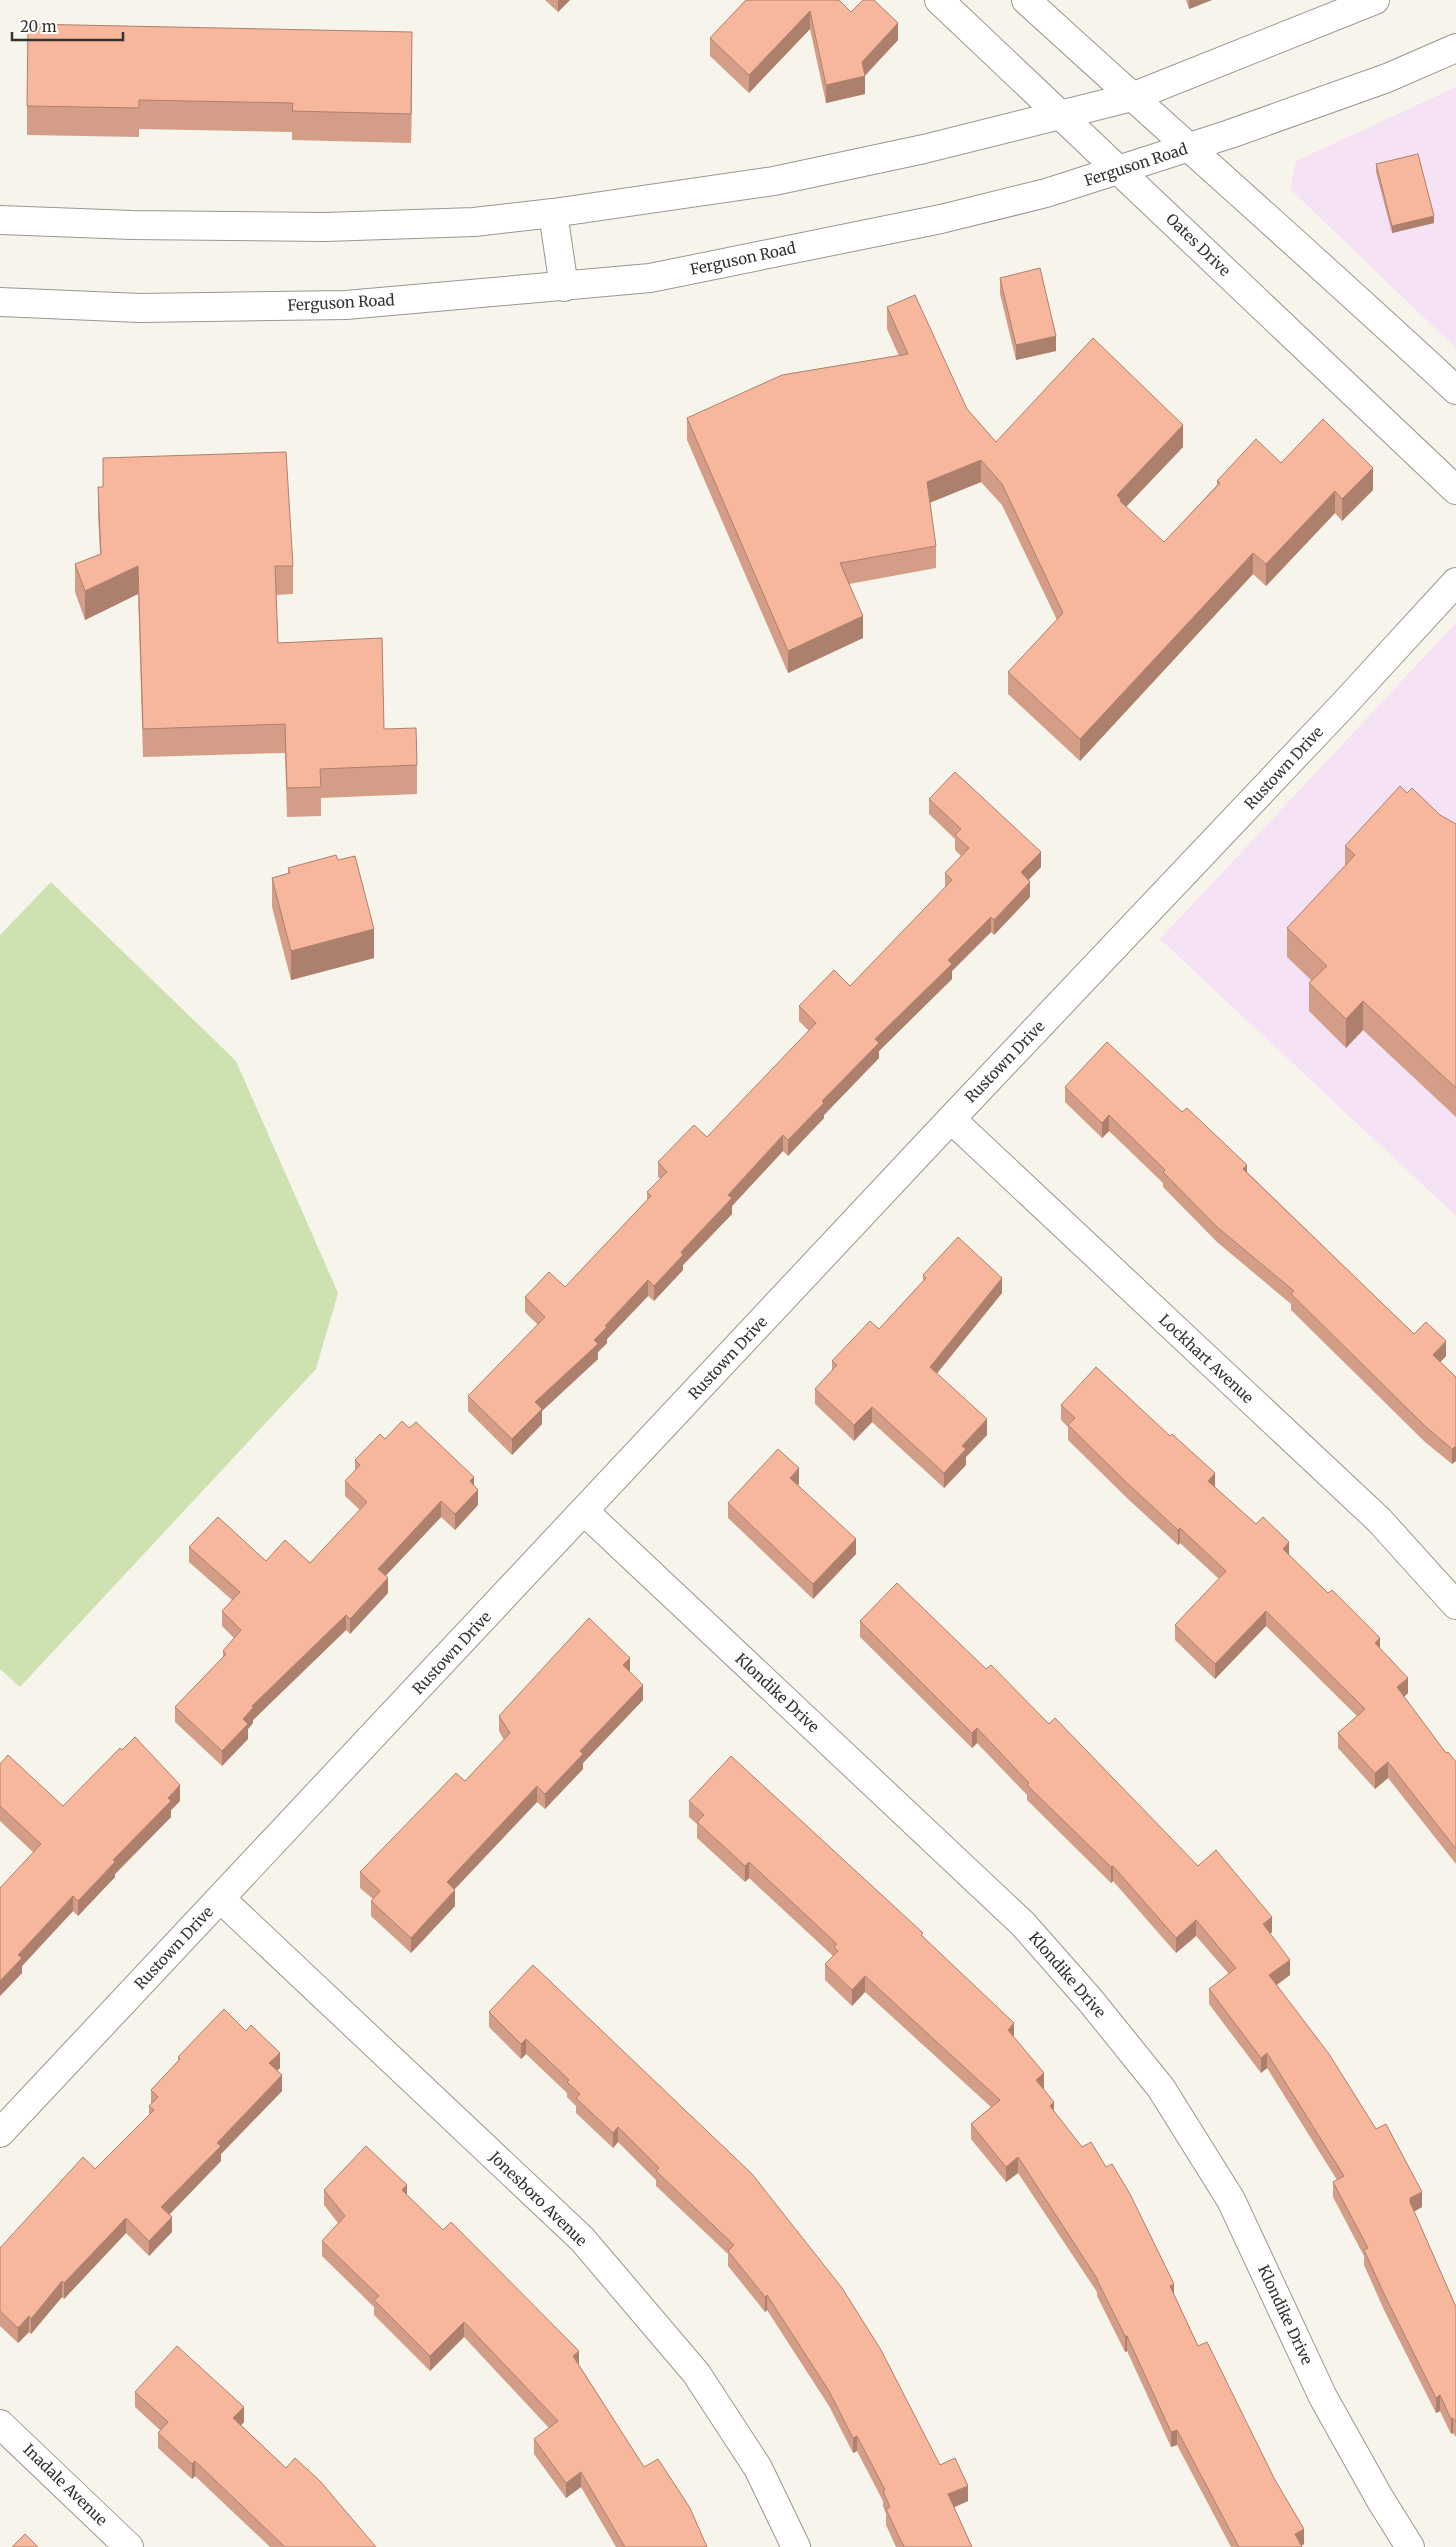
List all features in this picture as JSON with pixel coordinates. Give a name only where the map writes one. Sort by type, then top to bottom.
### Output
[{"type":"street","name":"Oates Drive","points":[[939,0],[1120,169],[1456,490]]},
{"type":"street","points":[[1026,0],[1189,148],[1252,202],[1456,390]]},
{"type":"street","points":[[0,220],[132,225],[325,227],[474,222],[553,213],[774,181],[924,148],[1132,97],[1376,0]]},
{"type":"street","name":"Ferguson Road","points":[[0,302],[140,308],[346,305],[650,278],[941,219],[1046,193],[1189,148],[1386,78],[1456,48]]},
{"type":"street","points":[[553,213],[564,286]]},
{"type":"street","name":"Rustown Drive","points":[[0,2133],[585,1512],[951,1119],[1339,710],[1456,582]]},
{"type":"street","name":"Lockhart Avenue","points":[[951,1119],[1379,1520],[1456,1605]]},
{"type":"street","name":"Klondike Drive","points":[[585,1512],[1023,1924],[1090,2000],[1160,2088],[1231,2200],[1323,2397],[1380,2499],[1410,2547]]},
{"type":"street","name":"Jonesboro Avenue","points":[[221,1899],[582,2239],[696,2373],[758,2468],[796,2547]]},
{"type":"street","name":"Inadale Avenue","points":[[0,2424],[129,2547]]},
{"type":"shaded area","points":[[1456,87],[1456,348],[1290,189],[1296,161]]},
{"type":"shaded area","points":[[1456,623],[1456,1216],[1160,939]]},
{"type":"green space","points":[[51,882],[236,1061],[338,1293],[316,1369],[20,1687],[0,1669],[0,935]]},
{"type":"building","points":[[746,0],[839,0],[851,12],[863,0],[874,0],[898,23],[862,62],[865,76],[826,85],[810,11],[749,75],[710,38]]},
{"type":"building","points":[[28,24],[412,32],[411,114],[292,111],[293,103],[139,100],[139,108],[27,106]]},
{"type":"building","points":[[1418,154],[1434,216],[1392,226],[1376,164]]},
{"type":"building","points":[[1040,268],[1056,336],[1016,345],[1000,278]]},
{"type":"building","points":[[915,295],[967,409],[996,442],[1093,338],[1183,425],[1117,495],[1120,501],[1164,542],[1220,483],[1217,481],[1256,439],[1281,463],[1323,419],[1373,468],[1342,499],[1335,491],[1266,564],[1253,553],[1080,739],[1008,672],[1063,613],[1002,484],[981,460],[927,482],[936,546],[840,563],[863,616],[788,651],[687,418],[782,375],[908,354],[887,307]]},
{"type":"building","points":[[286,452],[293,566],[275,566],[278,643],[382,638],[384,729],[416,728],[417,765],[320,769],[321,787],[287,788],[285,724],[143,729],[138,566],[85,591],[75,564],[101,554],[98,487],[103,487],[103,458]]},
{"type":"building","points":[[955,772],[1041,852],[1021,872],[1030,882],[994,920],[991,917],[948,960],[952,964],[875,1039],[879,1043],[822,1101],[824,1103],[788,1140],[783,1135],[728,1195],[732,1198],[681,1252],[683,1255],[654,1286],[648,1280],[605,1326],[607,1327],[594,1340],[598,1344],[535,1402],[542,1409],[512,1439],[468,1396],[545,1317],[525,1297],[549,1272],[565,1287],[651,1196],[647,1192],[667,1172],[658,1162],[694,1125],[707,1137],[816,1023],[799,1006],[834,970],[850,986],[952,880],[945,873],[969,848],[955,835],[961,829],[929,799]]},
{"type":"building","points":[[1400,786],[1407,793],[1412,788],[1440,815],[1456,824],[1456,1088],[1363,1001],[1346,1019],[1309,983],[1327,966],[1287,928],[1355,855],[1345,846]]},
{"type":"building","points":[[336,855],[338,860],[355,856],[374,929],[291,951],[272,878],[290,873],[288,868]]},
{"type":"building","points":[[1107,1042],[1182,1112],[1187,1108],[1247,1165],[1243,1169],[1414,1334],[1426,1322],[1446,1341],[1433,1355],[1456,1377],[1456,1446],[1452,1449],[1425,1426],[1291,1294],[1294,1291],[1217,1227],[1163,1172],[1165,1170],[1109,1115],[1102,1123],[1065,1087]]},
{"type":"building","points":[[958,1237],[1002,1278],[930,1367],[987,1419],[962,1446],[966,1449],[944,1473],[872,1407],[854,1425],[815,1389],[837,1365],[832,1361],[870,1321],[879,1329],[926,1278],[923,1275]]},
{"type":"building","points":[[1096,1367],[1170,1436],[1172,1434],[1215,1473],[1208,1481],[1256,1524],[1263,1517],[1289,1542],[1283,1549],[1328,1593],[1332,1590],[1380,1638],[1375,1643],[1408,1678],[1397,1687],[1446,1753],[1448,1752],[1456,1762],[1456,1849],[1388,1762],[1375,1773],[1338,1733],[1365,1709],[1266,1611],[1215,1664],[1175,1625],[1226,1571],[1180,1528],[1178,1530],[1128,1484],[1068,1425],[1075,1418],[1061,1405]]},
{"type":"building","points":[[402,1421],[409,1428],[416,1422],[474,1477],[470,1481],[478,1490],[455,1514],[441,1501],[378,1569],[388,1578],[350,1619],[346,1615],[252,1706],[253,1708],[243,1719],[248,1724],[222,1751],[175,1707],[226,1654],[223,1651],[241,1630],[222,1611],[240,1592],[189,1547],[218,1517],[266,1561],[285,1540],[310,1563],[367,1502],[345,1481],[360,1465],[355,1460],[380,1434],[385,1439]]},
{"type":"building","points":[[778,1449],[799,1468],[790,1478],[856,1539],[813,1584],[728,1503]]},
{"type":"building","points":[[897,1583],[986,1669],[991,1665],[1049,1724],[1055,1718],[1198,1866],[1216,1850],[1272,1917],[1263,1924],[1290,1960],[1269,1975],[1329,2054],[1376,2129],[1386,2124],[1422,2192],[1410,2198],[1410,2202],[1456,2307],[1456,2422],[1453,2418],[1451,2419],[1440,2395],[1436,2398],[1364,2250],[1368,2248],[1333,2182],[1344,2176],[1267,2053],[1261,2058],[1209,1989],[1236,1968],[1196,1920],[1176,1938],[1113,1866],[1111,1867],[1027,1785],[1029,1783],[977,1728],[972,1733],[860,1621]]},
{"type":"building","points":[[589,1618],[630,1658],[623,1665],[643,1685],[580,1751],[583,1754],[545,1794],[537,1786],[447,1882],[455,1890],[411,1938],[371,1901],[380,1891],[360,1872],[456,1773],[465,1781],[510,1733],[499,1716]]},
{"type":"building","points":[[135,1737],[180,1785],[168,1798],[171,1801],[113,1860],[115,1862],[78,1901],[73,1896],[18,1955],[22,1958],[0,1981],[0,1888],[41,1844],[0,1806],[0,1764],[8,1755],[63,1806],[120,1748],[122,1750]]},
{"type":"building","points":[[731,1756],[923,1933],[921,1935],[1014,2023],[1008,2030],[1044,2073],[1036,2080],[1054,2102],[1050,2106],[1082,2147],[1091,2142],[1106,2167],[1112,2164],[1130,2194],[1174,2284],[1170,2286],[1198,2346],[1207,2342],[1275,2480],[1304,2529],[1295,2534],[1302,2547],[1239,2547],[1177,2430],[1171,2432],[1127,2336],[1125,2336],[1098,2280],[1018,2157],[1006,2167],[971,2124],[1000,2100],[865,1976],[852,1990],[825,1964],[838,1951],[834,1947],[837,1944],[749,1862],[745,1866],[697,1822],[704,1815],[689,1801]]},
{"type":"building","points":[[533,1965],[752,2174],[842,2288],[881,2350],[940,2465],[955,2458],[968,2486],[948,2494],[972,2547],[904,2547],[886,2509],[890,2507],[883,2491],[885,2490],[857,2436],[853,2438],[829,2391],[767,2295],[765,2297],[728,2251],[734,2245],[656,2171],[659,2168],[618,2127],[613,2133],[576,2098],[580,2094],[567,2082],[569,2080],[526,2039],[521,2044],[489,2012]]},
{"type":"building","points":[[224,2009],[246,2031],[251,2025],[280,2053],[269,2063],[282,2075],[217,2143],[221,2146],[161,2207],[172,2217],[149,2241],[126,2218],[64,2283],[62,2281],[31,2319],[29,2316],[18,2328],[0,2311],[0,2248],[83,2157],[95,2169],[154,2110],[149,2106],[158,2097],[151,2090],[180,2059],[178,2057]]},
{"type":"building","points":[[366,2146],[407,2185],[402,2190],[443,2230],[451,2222],[579,2351],[573,2356],[644,2467],[658,2459],[690,2508],[707,2547],[625,2547],[581,2472],[566,2483],[534,2439],[558,2421],[464,2322],[430,2356],[374,2300],[379,2296],[322,2241],[345,2216],[324,2190]]},
{"type":"building","points":[[177,2346],[244,2407],[233,2418],[286,2468],[295,2458],[320,2481],[376,2547],[285,2547],[195,2461],[192,2464],[158,2433],[168,2422],[135,2392]]},
{"type":"building","points":[[25,2534],[38,2547],[12,2547]]}]
